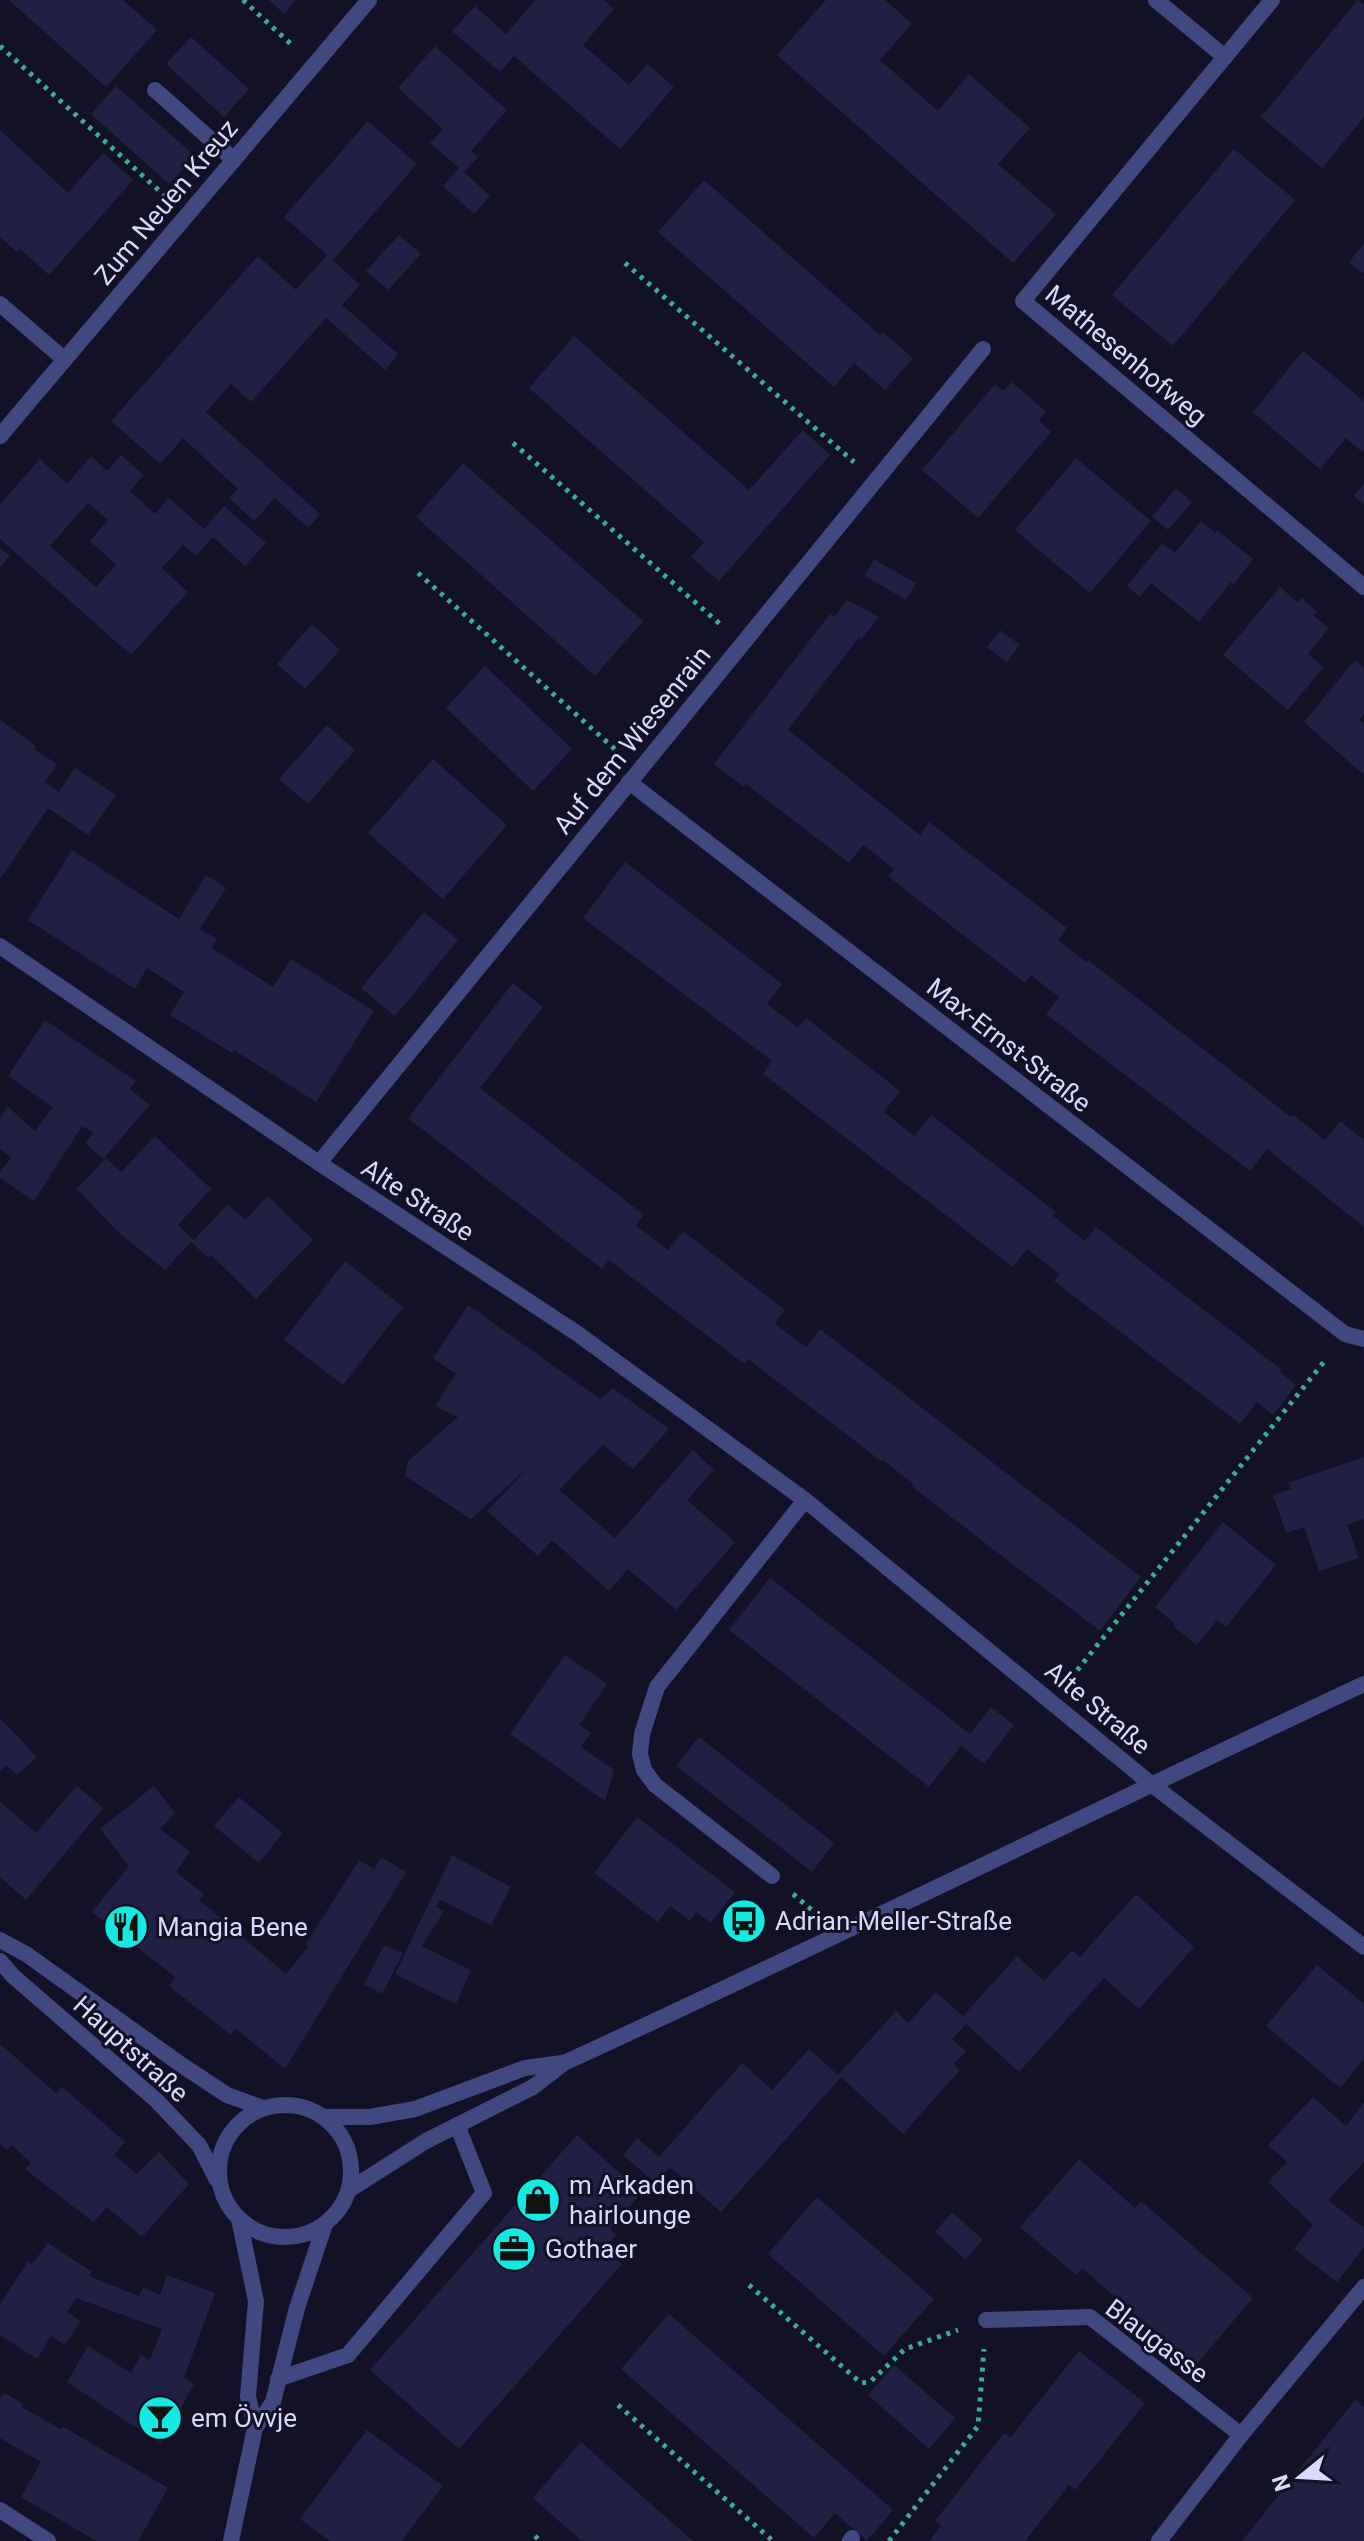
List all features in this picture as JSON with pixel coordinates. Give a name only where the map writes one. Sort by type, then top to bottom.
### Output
[{"type":"street","name":"Zum Neuen Kreuz","points":[[0,436],[369,0]]},
{"type":"street","points":[[1156,0],[1225,57]]},
{"type":"street","name":"Mathesenhofweg","points":[[1272,0],[1023,301],[1364,587]]},
{"type":"street","points":[[155,90],[234,160]]},
{"type":"street","points":[[0,304],[64,359]]},
{"type":"street","name":"Auf dem Wiesenrain","points":[[319,1163],[983,349]]},
{"type":"street","name":"Max-Ernst-Straße","points":[[634,776],[1345,1334],[1364,1339]]},
{"type":"street","name":"Alte Straße","points":[[0,946],[578,1334],[805,1500],[1151,1784],[1364,1947]]},
{"type":"street","points":[[772,1876],[655,1785],[644,1770],[640,1754],[642,1734],[657,1687],[805,1500]]},
{"type":"street","points":[[349,2190],[388,2162],[533,2087],[564,2063],[841,1935],[1364,1684]]},
{"type":"street","name":"Hauptstraße","points":[[0,1940],[26,1954],[194,2074],[227,2095],[263,2108]]},
{"type":"street","name":"Hauptstraße","points":[[0,1961],[13,1976],[156,2100],[199,2145],[219,2183]]},
{"type":"street","points":[[324,2117],[347,2146],[351,2175],[349,2190],[336,2214],[325,2224],[297,2237],[281,2238],[253,2230],[227,2205],[219,2183],[218,2164],[222,2147],[234,2128],[249,2115],[280,2105],[298,2106],[324,2117],[370,2117],[415,2109],[525,2068],[564,2063]]},
{"type":"street","points":[[278,2379],[348,2355],[484,2193],[457,2125]]},
{"type":"street","points":[[239,2219],[256,2301],[248,2396],[255,2428]]},
{"type":"street","points":[[231,2541],[255,2428],[273,2402],[297,2308],[325,2224]]},
{"type":"street","points":[[1159,2541],[1241,2435],[1364,2287]]},
{"type":"street","name":"Blaugasse","points":[[986,2320],[1090,2317],[1241,2435]]},
{"type":"street","points":[[0,2510],[48,2541]]},
{"type":"path","points":[[243,0],[314,65]]},
{"type":"path","points":[[0,46],[187,215]]},
{"type":"path","points":[[625,263],[877,482]]},
{"type":"path","points":[[513,443],[742,643]]},
{"type":"path","points":[[418,573],[634,776]]},
{"type":"path","points":[[1053,1701],[1345,1334]]},
{"type":"path","points":[[772,1876],[841,1935]]},
{"type":"path","points":[[749,2285],[861,2383],[870,2382],[905,2349],[986,2320],[978,2426],[889,2541]]},
{"type":"path","points":[[618,2405],[773,2541]]},
{"type":"building","points":[[9,0],[123,0],[157,30],[106,87]]},
{"type":"building","points":[[269,0],[296,0],[284,14]]},
{"type":"building","points":[[535,0],[604,0],[614,9],[583,45],[629,85],[647,64],[674,87],[620,149],[514,56],[500,72],[452,31],[475,6],[506,34]]},
{"type":"building","points":[[826,0],[885,0],[912,24],[880,60],[938,111],[969,74],[1030,128],[998,164],[1056,214],[1013,263],[777,55]]},
{"type":"building","points":[[1358,0],[1364,5],[1364,117],[1322,168],[1261,117]]},
{"type":"building","points":[[191,37],[249,89],[224,117],[166,64]]},
{"type":"building","points":[[435,46],[507,110],[471,151],[478,157],[464,172],[490,196],[474,214],[443,186],[459,168],[430,143],[443,129],[398,88]]},
{"type":"building","points":[[116,86],[195,156],[169,184],[91,114]]},
{"type":"building","points":[[368,121],[417,164],[333,260],[360,285],[342,305],[398,354],[385,370],[326,318],[251,402],[231,384],[206,412],[320,514],[308,528],[275,498],[254,521],[229,498],[238,489],[183,438],[160,464],[111,421],[258,256],[296,290],[327,255],[284,217]]},
{"type":"building","points":[[0,130],[68,193],[103,153],[133,180],[49,275],[20,249],[17,252],[0,237]]},
{"type":"building","points":[[1234,149],[1295,200],[1173,346],[1112,295]]},
{"type":"building","points":[[704,180],[880,335],[882,332],[913,358],[885,390],[854,363],[834,387],[658,232]]},
{"type":"building","points":[[399,235],[421,254],[388,290],[366,271]]},
{"type":"building","points":[[1364,244],[1364,274],[1349,262]]},
{"type":"building","points":[[574,336],[749,490],[803,430],[830,455],[719,581],[691,557],[704,542],[529,388]]},
{"type":"building","points":[[1303,351],[1364,401],[1364,449],[1362,452],[1346,438],[1320,469],[1253,412]]},
{"type":"building","points":[[1012,382],[1046,412],[1039,421],[1051,432],[978,518],[922,470],[995,384],[1003,391]]},
{"type":"building","points":[[121,455],[144,475],[130,491],[155,514],[169,498],[204,529],[224,506],[266,543],[245,566],[213,537],[196,556],[183,545],[162,568],[188,592],[131,655],[0,539],[0,504],[40,459],[67,484],[91,456],[107,471]],"holes":[[[88,503],[108,520],[90,541],[116,565],[96,587],[50,546]]]},
{"type":"building","points":[[1076,458],[1151,521],[1090,593],[1015,530]]},
{"type":"building","points":[[463,463],[643,621],[595,676],[416,517]]},
{"type":"building","points":[[1364,484],[1364,505],[1354,496]]},
{"type":"building","points":[[1176,488],[1192,502],[1168,530],[1152,517]]},
{"type":"building","points":[[1201,521],[1253,559],[1199,622],[1151,583],[1140,597],[1127,586],[1162,543],[1175,553]]},
{"type":"building","points":[[0,547],[10,556],[0,567]]},
{"type":"building","points":[[874,559],[916,583],[906,600],[865,576]]},
{"type":"building","points":[[1280,587],[1297,602],[1302,598],[1317,612],[1314,616],[1329,628],[1308,654],[1324,667],[1288,710],[1223,655]]},
{"type":"building","points":[[847,600],[879,617],[862,639],[859,637],[788,730],[920,835],[929,822],[1067,928],[1058,940],[1291,1117],[1293,1115],[1325,1140],[1340,1121],[1364,1140],[1364,1227],[1267,1149],[1250,1171],[1046,1014],[1059,997],[1031,975],[1025,983],[888,876],[894,869],[863,845],[849,863],[746,784],[744,787],[714,764],[830,614],[834,617]]},
{"type":"building","points":[[312,624],[340,650],[305,689],[277,664]]},
{"type":"building","points":[[1000,630],[1020,645],[1007,662],[987,647]]},
{"type":"building","points":[[1355,660],[1364,667],[1364,714],[1359,720],[1364,724],[1364,775],[1304,722]]},
{"type":"building","points":[[485,666],[572,749],[533,791],[446,708]]},
{"type":"building","points":[[0,720],[57,764],[45,782],[59,792],[75,768],[116,795],[88,835],[48,808],[0,879]]},
{"type":"building","points":[[327,725],[355,750],[308,804],[279,779]]},
{"type":"building","points":[[433,759],[507,825],[443,899],[368,833]]},
{"type":"building","points":[[72,850],[179,919],[206,875],[226,888],[200,929],[217,939],[212,948],[273,987],[291,959],[374,1011],[316,1102],[234,1050],[232,1053],[170,1015],[184,992],[147,968],[135,989],[28,920]]},
{"type":"building","points":[[625,862],[782,984],[767,1004],[798,1028],[806,1018],[900,1091],[884,1112],[914,1136],[931,1115],[1056,1212],[1053,1216],[1085,1241],[1096,1227],[1282,1370],[1280,1372],[1296,1385],[1273,1415],[1257,1402],[1240,1424],[1054,1281],[1060,1274],[1027,1249],[1013,1267],[763,1074],[772,1061],[583,918]]},
{"type":"building","points":[[424,912],[458,940],[395,1016],[361,988]]},
{"type":"building","points":[[513,983],[543,1007],[480,1088],[644,1215],[636,1225],[668,1250],[683,1231],[785,1310],[775,1324],[806,1347],[820,1329],[1141,1577],[1100,1631],[946,1513],[883,1460],[748,1359],[744,1364],[609,1260],[602,1269],[408,1118]]},
{"type":"building","points":[[45,1020],[136,1081],[130,1089],[150,1105],[103,1159],[85,1143],[94,1133],[82,1126],[34,1201],[0,1178],[0,1172],[11,1158],[0,1148],[0,1117],[8,1107],[35,1131],[53,1107],[8,1076]]},
{"type":"building","points":[[155,1136],[211,1189],[178,1225],[194,1240],[228,1204],[245,1220],[268,1196],[313,1240],[256,1299],[211,1255],[208,1258],[191,1242],[165,1270],[118,1232],[77,1189],[106,1158],[121,1172]]},
{"type":"building","points":[[345,1261],[403,1307],[343,1385],[284,1340]]},
{"type":"building","points":[[468,1305],[600,1399],[613,1388],[669,1429],[633,1469],[603,1445],[559,1490],[615,1538],[693,1450],[714,1470],[687,1500],[735,1542],[676,1610],[628,1569],[609,1591],[552,1540],[538,1556],[487,1511],[529,1467],[471,1519],[405,1476],[408,1461],[458,1417],[435,1406],[456,1374],[433,1358]]},
{"type":"building","points":[[1364,1457],[1364,1519],[1347,1525],[1359,1558],[1319,1571],[1304,1527],[1286,1533],[1273,1495],[1291,1489],[1288,1483]]},
{"type":"building","points":[[1223,1522],[1276,1565],[1226,1627],[1217,1620],[1197,1645],[1155,1607]]},
{"type":"building","points":[[770,1578],[970,1734],[991,1707],[1014,1725],[984,1764],[961,1746],[929,1787],[729,1630]]},
{"type":"building","points":[[565,1655],[607,1684],[579,1725],[591,1733],[581,1747],[614,1770],[605,1801],[510,1734]]},
{"type":"building","points":[[0,1718],[37,1757],[17,1775],[7,1765],[0,1771]]},
{"type":"building","points":[[699,1737],[834,1843],[812,1872],[676,1766]]},
{"type":"building","points":[[77,1786],[103,1808],[26,1900],[0,1877],[0,1802],[36,1833]]},
{"type":"building","points":[[154,1786],[175,1813],[160,1829],[190,1852],[176,1872],[204,1894],[199,1900],[286,1974],[308,1947],[306,1944],[359,1860],[374,1869],[381,1857],[406,1872],[285,2069],[236,2029],[231,2035],[169,1986],[175,1977],[92,1912],[129,1866],[100,1829]]},
{"type":"building","points":[[239,1797],[283,1833],[259,1863],[214,1826]]},
{"type":"building","points":[[637,1817],[735,1892],[711,1923],[696,1912],[690,1921],[670,1906],[658,1922],[594,1873]]},
{"type":"building","points":[[452,1855],[511,1887],[491,1925],[440,1900],[436,1907],[444,1911],[422,1946],[471,1970],[456,2004],[395,1974]]},
{"type":"building","points":[[1136,1894],[1194,1947],[1139,2009],[1104,1978],[1019,2072],[966,2024],[952,2039],[966,2051],[954,2064],[960,2070],[903,2134],[841,2077],[721,2212],[670,2167],[656,2184],[623,2155],[637,2138],[659,2157],[742,2063],[772,2090],[809,2049],[838,2075],[896,2011],[908,2023],[936,1992],[963,2016],[1017,1956],[1044,1981],[1072,1950],[1080,1957]]},
{"type":"building","points":[[383,1947],[403,1953],[382,1994],[364,1984]]},
{"type":"building","points":[[1317,1965],[1364,2004],[1364,2059],[1340,2088],[1266,2026]]},
{"type":"building","points":[[0,2044],[56,2093],[62,2087],[125,2142],[114,2155],[137,2174],[159,2152],[189,2184],[142,2237],[107,2207],[93,2222],[25,2169],[31,2163],[12,2145],[7,2150],[0,2144]]},
{"type":"building","points":[[1313,2097],[1346,2126],[1364,2102],[1364,2162],[1328,2200],[1364,2228],[1364,2247],[1337,2282],[1294,2249],[1313,2225],[1268,2182],[1287,2162],[1268,2145]]},
{"type":"building","points":[[577,2135],[642,2193],[610,2229],[616,2235],[604,2249],[622,2264],[459,2449],[370,2370]]},
{"type":"building","points":[[1079,2159],[1135,2208],[1141,2201],[1253,2298],[1195,2366],[1082,2268],[1076,2275],[1020,2227]]},
{"type":"building","points":[[817,2197],[934,2299],[884,2356],[768,2254]]},
{"type":"building","points":[[952,2212],[983,2240],[965,2259],[935,2232]]},
{"type":"building","points":[[48,2243],[92,2272],[89,2276],[139,2296],[143,2287],[160,2295],[167,2275],[215,2293],[184,2378],[194,2384],[161,2444],[67,2382],[88,2346],[131,2373],[141,2355],[150,2360],[162,2329],[76,2298],[67,2312],[81,2321],[65,2345],[51,2336],[37,2359],[0,2335],[0,2305],[28,2261],[32,2264]]},
{"type":"building","points":[[669,2314],[893,2510],[867,2541],[835,2513],[814,2538],[621,2369]]},
{"type":"building","points":[[1079,2351],[1145,2403],[1075,2490],[1069,2485],[1025,2541],[929,2541],[941,2526],[935,2521],[1004,2433],[1010,2438]]},
{"type":"building","points":[[894,2365],[955,2418],[929,2449],[868,2395]]},
{"type":"building","points":[[5,2393],[23,2404],[22,2407],[60,2429],[62,2426],[168,2488],[138,2541],[96,2541],[21,2497],[41,2462],[0,2438],[0,2398]]},
{"type":"building","points":[[1355,2400],[1364,2407],[1364,2541],[1242,2541]]},
{"type":"building","points":[[367,2430],[443,2486],[402,2541],[330,2541],[300,2519]]},
{"type":"building","points":[[581,2442],[693,2541],[582,2541],[561,2523],[533,2498]]},
{"type":"place","name":"Adrian-Meller-Straße","points":[[744,1921]]},
{"type":"place","name":"Mangia Bene","points":[[126,1927]]},
{"type":"place","name":"m Arkaden hairlounge","points":[[538,2200]]},
{"type":"place","name":"Gothaer","points":[[514,2249]]},
{"type":"place","name":"em Övvje","points":[[160,2418]]}]
